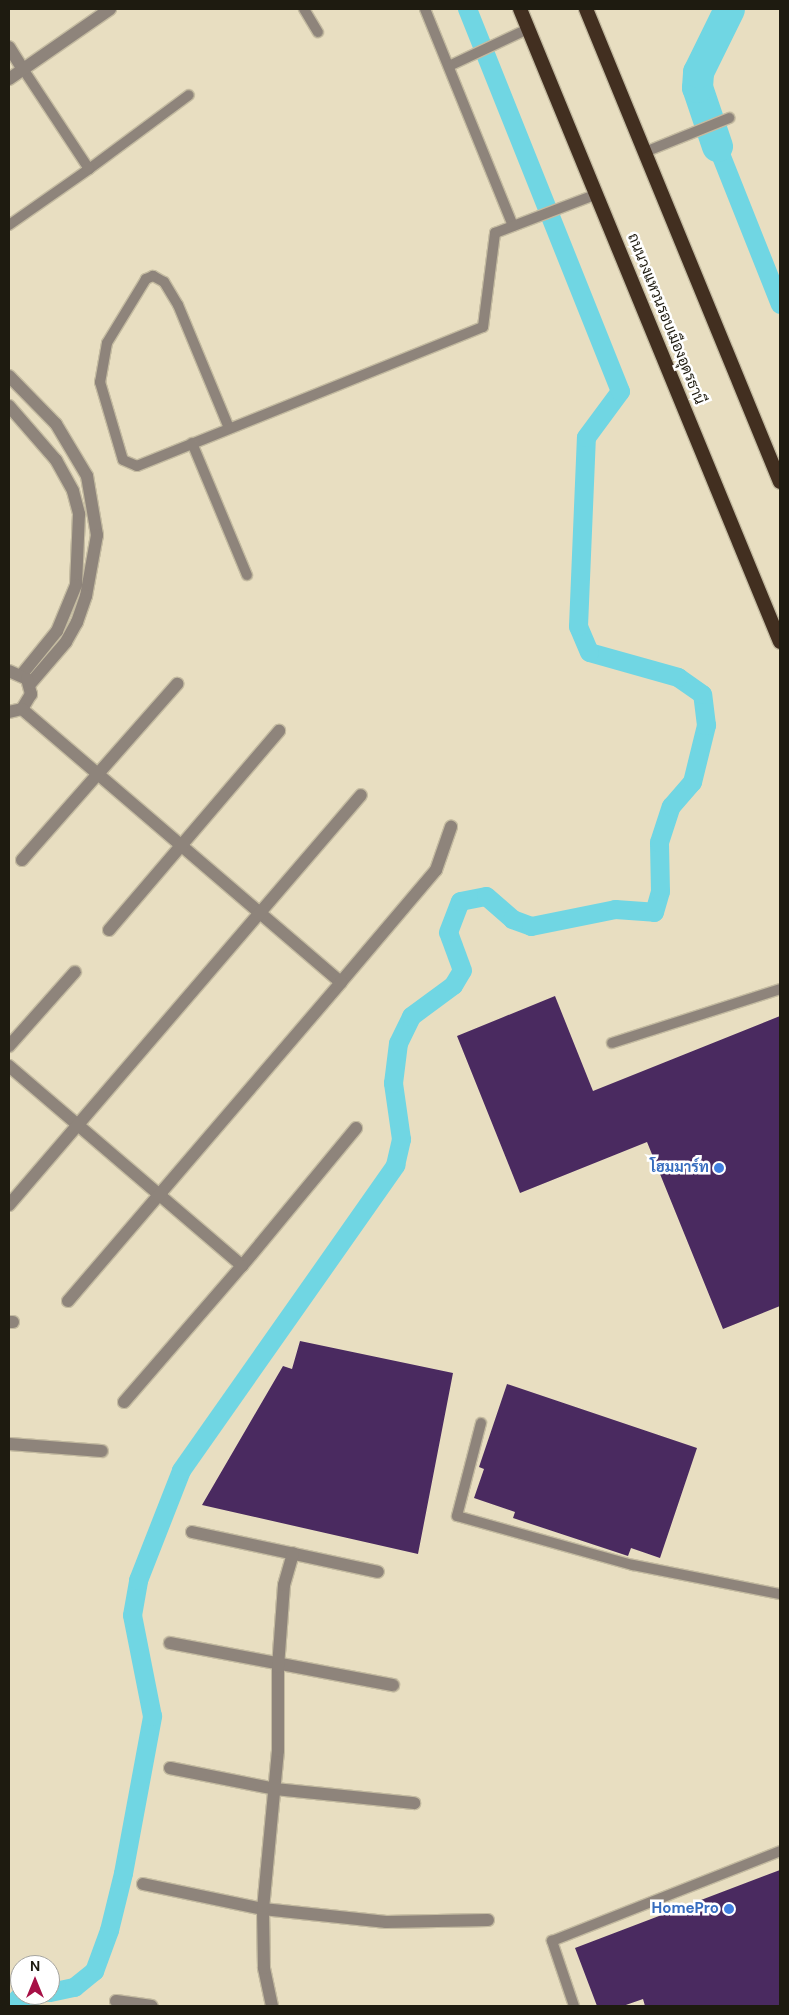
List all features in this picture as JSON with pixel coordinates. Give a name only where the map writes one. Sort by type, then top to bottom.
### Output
[{"type":"highway","name":"ถนนวงแหวนรอบเมืองอุดรธานี","points":[[520,9],[780,642]]},
{"type":"highway","points":[[586,9],[780,482]]},
{"type":"street","points":[[9,79],[110,9]]},
{"type":"street","points":[[9,47],[23,69]]},
{"type":"street","points":[[9,376],[56,424],[87,476],[97,535],[86,596],[77,622],[66,642],[26,679]]},
{"type":"street","points":[[9,406],[56,460],[73,491],[79,514],[76,585],[57,631],[26,679]]},
{"type":"street","points":[[9,671],[26,679],[31,694],[22,709],[9,712]]},
{"type":"street","points":[[22,860],[99,775],[177,684]]},
{"type":"street","points":[[22,709],[341,982]]},
{"type":"street","points":[[109,930],[279,731]]},
{"type":"street","points":[[9,1204],[261,914],[361,795]]},
{"type":"street","points":[[68,1301],[161,1196],[436,870],[451,827]]},
{"type":"street","points":[[9,1046],[75,972]]},
{"type":"street","points":[[9,1066],[242,1266]]},
{"type":"street","points":[[124,1402],[242,1266],[356,1128]]},
{"type":"street","points":[[9,1444],[102,1451]]},
{"type":"street","points":[[192,1532],[378,1572]]},
{"type":"street","points":[[272,2006],[264,1968],[263,1909],[269,1825],[275,1789],[279,1663],[284,1585],[292,1553]]},
{"type":"street","points":[[170,1643],[393,1685]]},
{"type":"street","points":[[170,1768],[275,1789],[414,1803]]},
{"type":"street","points":[[143,1884],[263,1909],[386,1922],[488,1920]]},
{"type":"street","points":[[116,2001],[152,2006]]},
{"type":"lane","points":[[304,9],[318,32]]},
{"type":"lane","points":[[425,9],[513,226]]},
{"type":"lane","points":[[448,66],[528,29]]},
{"type":"lane","points":[[23,69],[89,169]]},
{"type":"lane","points":[[9,224],[89,169],[189,95]]},
{"type":"lane","points":[[645,152],[729,118]]},
{"type":"lane","points":[[229,428],[178,305],[164,282],[153,276],[146,279],[107,343],[100,382],[123,460],[136,466],[483,327],[495,233],[597,194]]},
{"type":"lane","points":[[192,443],[247,575]]},
{"type":"lane","points":[[612,1043],[780,989]]},
{"type":"lane","points":[[481,1423],[457,1516],[633,1565],[780,1594]]},
{"type":"lane","points":[[574,2006],[552,1941],[780,1851]]},
{"type":"building","name":"โฮมมาร์ท","points":[[555,996],[593,1091],[780,1016],[780,1306],[723,1329],[647,1142],[520,1193],[457,1036]]},
{"type":"building","points":[[300,1341],[453,1373],[418,1554],[202,1505],[283,1366],[292,1369]]},
{"type":"building","points":[[507,1384],[697,1448],[660,1558],[631,1548],[628,1556],[513,1518],[515,1512],[474,1498],[484,1469],[479,1467]]},
{"type":"building","name":"HomePro","points":[[780,1870],[780,2006],[645,2006],[643,1999],[623,2006],[597,2006],[575,1948]]},
{"type":"waterway","points":[[60,1990],[74,1987],[94,1971],[109,1930],[123,1873],[152,1716],[132,1615],[138,1580],[181,1470],[395,1165],[401,1139],[393,1083],[398,1043],[411,1016],[453,985],[462,970],[448,932],[460,901],[486,896],[512,919],[531,926],[615,909],[654,912],[660,891],[659,842],[671,806],[692,782],[706,725],[702,694],[678,677],[589,652],[578,626],[586,437],[620,391],[467,9]]},
{"type":"waterway","points":[[717,146],[697,87],[698,72],[729,9]]},
{"type":"waterway","points":[[717,146],[780,304]]},
{"type":"place","name":"โฮมมาร์ท","points":[[719,1168]]},
{"type":"place","name":"HomePro","points":[[729,1909]]}]
